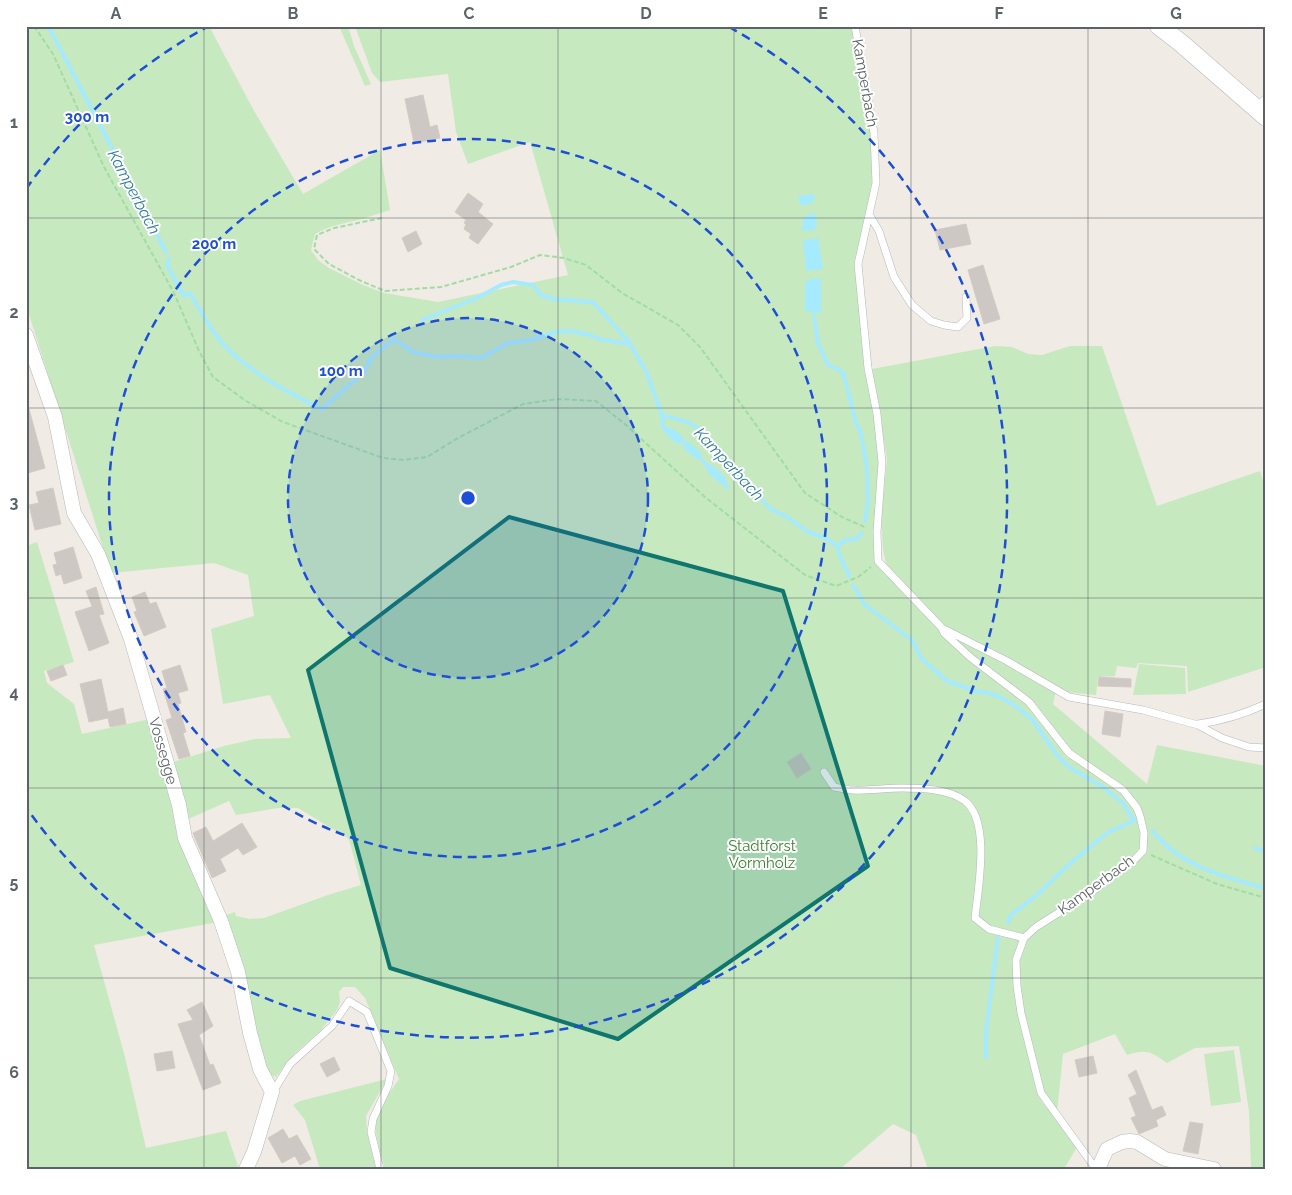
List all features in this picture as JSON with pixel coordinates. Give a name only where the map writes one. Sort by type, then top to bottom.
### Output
[{"type":"street","points":[[1159,26],[1263,108]]},
{"type":"street","name":"Vossegge","points":[[26,335],[56,417],[74,513],[98,554],[130,639],[179,805],[185,838],[221,921],[238,972],[250,1033],[260,1069],[272,1092]]},
{"type":"street","points":[[246,1169],[254,1152],[272,1092]]},
{"type":"street","points":[[1097,1169],[1108,1148],[1130,1141],[1137,1142],[1165,1159],[1214,1169]]},
{"type":"lane","name":"Kamperbach","points":[[855,26],[874,133],[876,183],[858,264],[868,368],[877,414],[882,462],[876,532],[878,561],[942,628],[944,634],[970,657],[1030,702],[1069,753],[1123,790],[1137,808],[1144,833],[1142,851],[1133,861],[1093,891],[1036,927],[1024,938]]},
{"type":"lane","points":[[870,216],[880,231],[894,277],[912,305],[924,316],[931,321],[958,327],[967,318],[966,297]]},
{"type":"lane","points":[[942,628],[1006,661],[1069,698],[1143,710],[1198,724],[1222,738],[1249,747],[1266,748]]},
{"type":"lane","points":[[1198,724],[1220,721],[1266,704]]},
{"type":"lane","points":[[824,772],[834,787],[852,790],[929,789],[964,800],[972,809],[980,829],[981,846],[975,918],[989,929],[1024,938],[1016,960],[1017,986],[1021,1013],[1038,1086],[1044,1099],[1097,1169]]},
{"type":"lane","points":[[272,1092],[290,1064],[332,1026],[349,1001],[367,1012],[391,1071],[388,1086],[373,1119],[371,1132],[380,1169]]},
{"type":"path","points":[[34,26],[53,54],[104,167],[174,293],[212,377],[246,401],[283,422],[383,458],[404,460],[427,457],[458,438],[523,404],[558,399],[596,401],[626,425],[706,498],[805,575],[836,586],[858,577],[878,561]]},
{"type":"path","points":[[382,218],[334,228],[317,235],[314,249],[329,264],[361,282],[385,291],[441,287],[511,267],[540,255],[564,258],[586,264],[622,293],[678,325],[700,347],[805,493],[842,518],[876,532]]},
{"type":"path","points":[[1142,851],[1217,884],[1266,898]]},
{"type":"highlighted area","points":[[509,517],[783,591],[868,866],[618,1039],[390,968],[308,670]]},
{"type":"green space","name":"Stadtforst Vormholz","points":[[26,26],[209,26],[253,109],[303,194],[380,150],[390,210],[332,226],[315,234],[311,250],[318,260],[329,268],[363,285],[384,293],[438,302],[568,275],[530,142],[468,164],[456,132],[448,74],[380,82],[372,73],[355,26],[852,26],[869,108],[874,179],[855,263],[880,461],[877,563],[900,582],[886,564],[883,549],[881,520],[887,459],[872,369],[995,346],[1012,347],[1028,354],[1042,355],[1070,346],[1102,346],[1157,506],[1260,471],[1266,491],[1266,667],[1188,692],[1187,666],[1138,663],[1136,668],[1117,666],[1115,676],[1098,677],[1096,695],[1056,691],[1053,704],[1147,784],[1157,745],[1266,766],[1266,1169],[1251,1169],[1249,1111],[1239,1046],[1195,1048],[1167,1063],[1148,1052],[1127,1055],[1115,1034],[1063,1054],[1057,1112],[1043,1091],[1027,1045],[1036,1091],[1042,1102],[1077,1147],[1064,1169],[928,1169],[916,1135],[893,1124],[840,1169],[385,1169],[376,1133],[377,1119],[383,1104],[399,1079],[365,998],[355,987],[343,987],[339,992],[340,1002],[337,1010],[320,1031],[294,1054],[276,1077],[265,1072],[223,916],[235,912],[236,916],[250,919],[264,918],[361,885],[349,839],[298,808],[278,808],[236,815],[229,801],[186,820],[170,763],[224,746],[255,739],[291,738],[270,695],[223,704],[211,629],[254,616],[248,575],[214,563],[111,573],[26,305]]},
{"type":"green space","points":[[339,26],[348,26],[354,46],[371,84],[365,86]]},
{"type":"green space","points":[[37,542],[74,662],[44,671],[47,683],[74,704],[82,734],[150,719],[218,922],[94,945],[125,1057],[146,1148],[226,1131],[239,1169],[26,1169],[26,546]]},
{"type":"green space","points":[[1139,664],[1185,668],[1186,694],[1133,695]]},
{"type":"green space","points":[[1234,1050],[1241,1102],[1211,1106],[1204,1054]]},
{"type":"green space","points":[[387,1079],[366,1116],[367,1132],[376,1169],[320,1169],[305,1120],[293,1105],[300,1101]]},
{"type":"water","points":[[814,194],[815,201],[804,206],[801,205],[798,196]]},
{"type":"water","points":[[811,213],[815,214],[817,221],[815,230],[802,231],[803,218]]},
{"type":"water","points":[[818,238],[823,269],[806,271],[803,240]]},
{"type":"water","points":[[813,278],[821,279],[821,313],[805,311],[805,282]]},
{"type":"water","points":[[663,427],[672,428],[684,438],[678,445],[664,432]]},
{"type":"water","points":[[688,441],[700,452],[704,462],[683,448]]},
{"type":"water","points":[[711,464],[726,479],[728,491],[706,469]]},
{"type":"building","points":[[423,95],[430,127],[437,125],[440,138],[414,143],[405,99]]},
{"type":"building","points":[[468,193],[483,204],[478,212],[493,224],[478,244],[469,238],[471,234],[464,229],[466,220],[455,212]]},
{"type":"building","points":[[966,224],[971,244],[940,250],[935,230]]},
{"type":"building","points":[[416,231],[422,244],[408,252],[402,238]]},
{"type":"building","points":[[983,265],[1000,319],[984,324],[968,270]]},
{"type":"building","points":[[26,409],[29,409],[45,468],[28,473],[26,466]]},
{"type":"building","points":[[53,488],[61,524],[35,530],[29,505],[39,503],[36,492]]},
{"type":"building","points":[[73,547],[82,578],[64,584],[61,574],[56,576],[53,565],[57,564],[54,553]]},
{"type":"building","points":[[96,587],[104,614],[99,615],[109,643],[89,651],[75,612],[92,606],[86,591]]},
{"type":"building","points":[[145,592],[150,604],[156,602],[166,627],[144,636],[134,612],[137,611],[132,597]]},
{"type":"building","points":[[63,665],[67,675],[51,681],[47,671]]},
{"type":"building","points":[[180,665],[188,690],[178,693],[181,703],[178,704],[186,732],[183,733],[190,756],[179,759],[166,720],[172,718],[163,689],[167,688],[162,671]]},
{"type":"building","points":[[1099,677],[1131,679],[1131,687],[1098,686]]},
{"type":"building","points":[[101,679],[108,712],[123,708],[126,724],[110,727],[108,718],[89,722],[80,684]]},
{"type":"building","points":[[1105,711],[1123,714],[1120,737],[1102,734]]},
{"type":"building","points":[[801,753],[811,769],[797,778],[787,762]]},
{"type":"building","points":[[242,823],[257,847],[243,855],[238,848],[220,859],[226,871],[212,878],[193,833],[206,827],[213,841]]},
{"type":"building","points":[[202,1002],[213,1026],[199,1035],[210,1065],[213,1064],[221,1083],[203,1090],[178,1024],[193,1020],[187,1010]]},
{"type":"building","points":[[172,1051],[175,1068],[157,1071],[154,1054]]},
{"type":"building","points":[[1093,1056],[1097,1073],[1079,1077],[1075,1060]]},
{"type":"building","points":[[334,1057],[340,1070],[327,1077],[320,1064]]},
{"type":"building","points":[[1136,1070],[1152,1110],[1162,1106],[1166,1115],[1156,1120],[1158,1126],[1139,1134],[1131,1118],[1136,1116],[1129,1098],[1137,1094],[1128,1075]]},
{"type":"building","points":[[1190,1122],[1203,1124],[1198,1154],[1183,1151]]},
{"type":"building","points":[[283,1129],[289,1139],[297,1135],[311,1159],[300,1165],[295,1156],[282,1163],[268,1138]]},
{"type":"waterway","name":"Kamperbach","points":[[47,26],[166,252]]},
{"type":"waterway","name":"Kamperbach","points":[[169,259],[167,265],[184,296],[190,293],[210,327],[224,345],[258,374],[322,409],[364,372],[371,358],[394,339],[413,352],[437,357],[464,356],[475,358],[483,357],[508,343],[531,340],[555,332],[571,331],[599,339],[630,344],[646,371],[662,415],[690,423],[709,438],[720,458],[772,510],[786,516],[808,532],[826,538],[837,546],[849,576]]},
{"type":"waterway","points":[[422,320],[477,298],[501,285],[513,282],[533,285],[541,295],[554,299],[593,302],[630,343]]},
{"type":"waterway","points":[[814,315],[818,343],[828,365],[840,370],[844,375],[856,423],[861,433],[867,468],[868,502],[865,521]]},
{"type":"waterway","points":[[662,415],[663,427]]},
{"type":"waterway","points":[[681,441],[686,444]]},
{"type":"waterway","points":[[704,462],[708,467]]},
{"type":"waterway","points":[[837,546],[847,539],[855,540],[862,533]]},
{"type":"waterway","name":"Kamperbach","points":[[853,585],[865,605],[912,640],[921,658],[947,681],[976,691],[989,693],[1014,705],[1032,719],[1057,755],[1069,767],[1104,788],[1124,804],[1135,820],[1107,833],[1065,868],[1037,895],[1011,915],[1008,922]]},
{"type":"waterway","name":"Kamperbach","points":[[1153,831],[1163,843],[1189,861],[1219,875],[1266,888]]},
{"type":"waterway","points":[[1255,848],[1266,851]]},
{"type":"waterway","points":[[986,1057],[986,1032],[998,936]]}]
